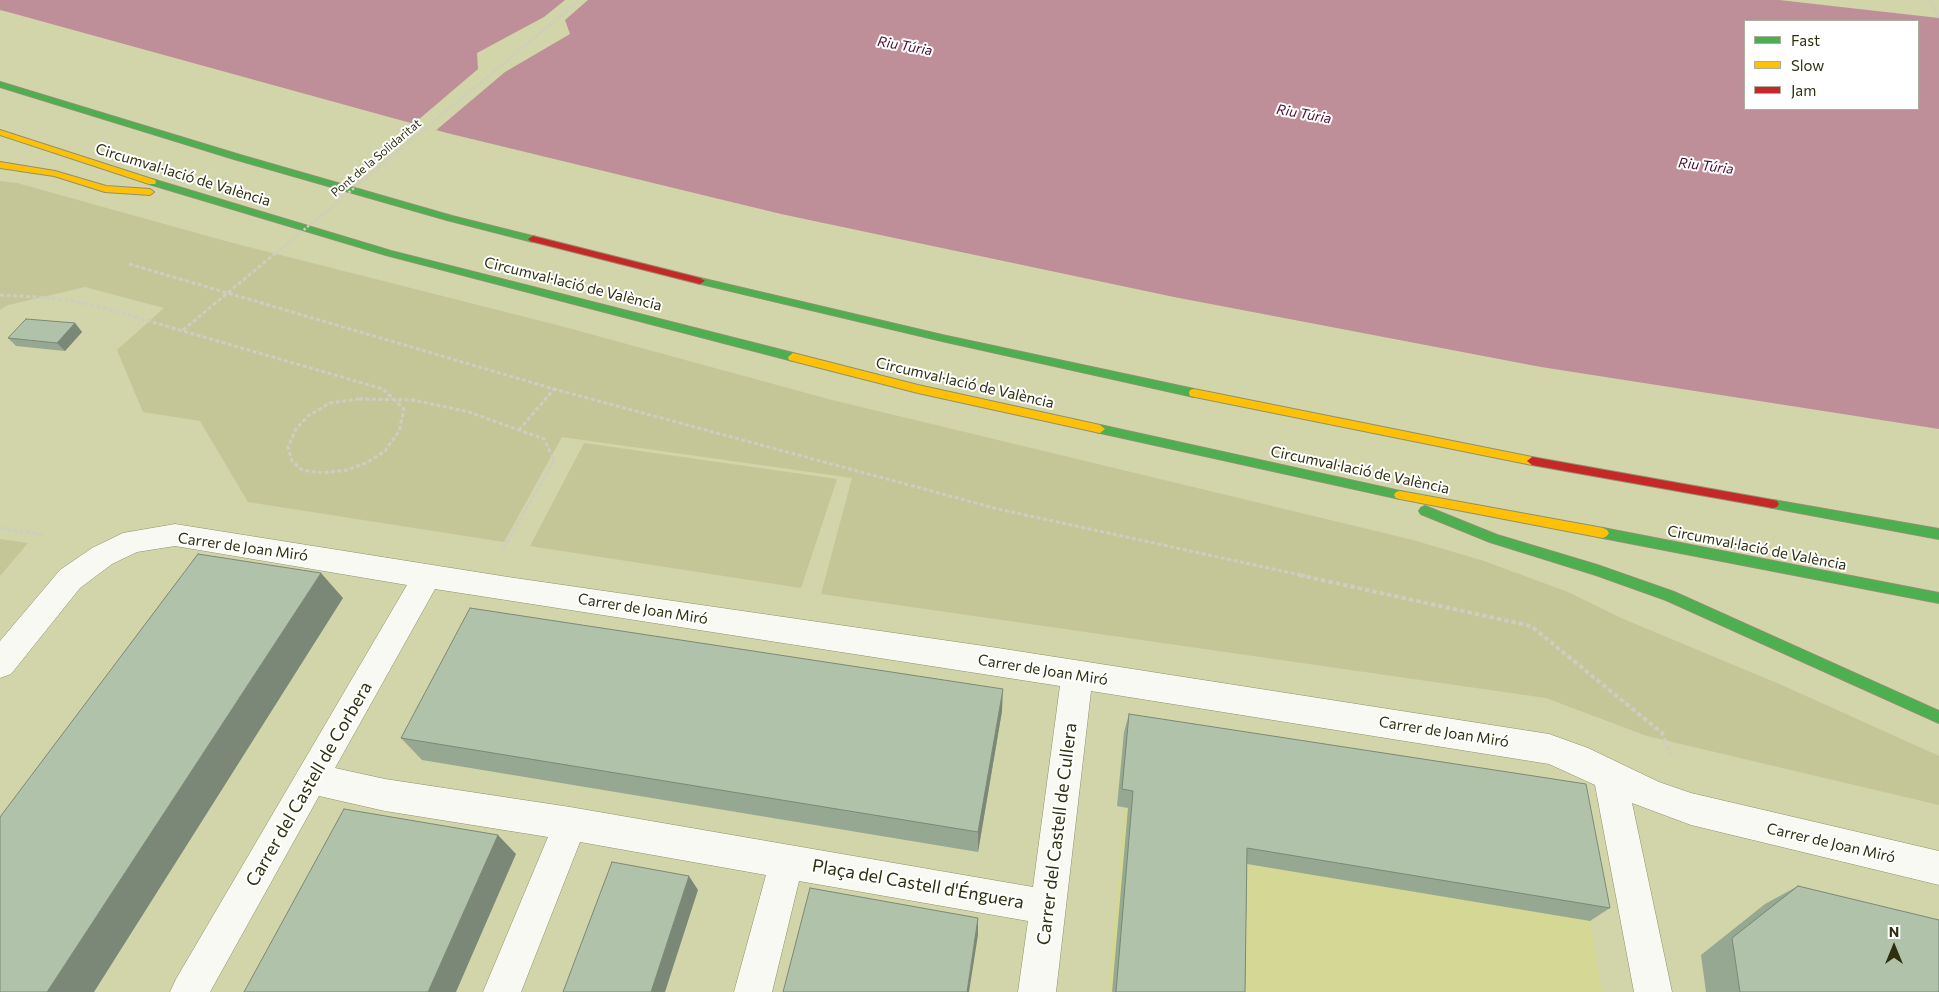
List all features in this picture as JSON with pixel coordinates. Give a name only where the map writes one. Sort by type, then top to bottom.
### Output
[{"type":"highway","points":[[0,84],[228,154],[450,218],[678,276],[933,336],[1233,401],[1476,449],[1939,534]]},
{"type":"highway","name":"Circumval·lació de València","points":[[0,132],[187,194],[389,252],[918,389],[1371,489],[1939,598]]},
{"type":"highway","points":[[0,165],[55,174],[105,189],[187,194]]},
{"type":"highway","points":[[1371,489],[1494,539],[1597,570],[1670,596],[1939,717]]},
{"type":"street","name":"Carrer de Joan Miró","points":[[0,664],[70,578],[102,556],[133,541],[176,535],[483,585],[1548,748],[1576,759],[1653,796],[1691,809],[1939,868]]},
{"type":"street","name":"Carrer del Castell de Corbera","points":[[189,992],[428,576]]},
{"type":"street","name":"Carrer del Castell de Cullera","points":[[1037,992],[1077,676]]},
{"type":"street","points":[[1610,777],[1653,992]]},
{"type":"street","name":"Plaça del Castell d'Énguera","points":[[312,779],[385,795],[570,824],[1048,907]]},
{"type":"street","points":[[502,992],[570,824]]},
{"type":"street","points":[[753,992],[787,861]]},
{"type":"path","name":"Pont de la Solidaritat","points":[[182,330],[580,0]]},
{"type":"path","points":[[1930,0],[1939,18]]},
{"type":"path","points":[[128,264],[554,389],[998,509],[1531,626],[1662,733],[1670,754]]},
{"type":"path","points":[[0,295],[52,298],[90,304],[383,389],[404,409],[399,431],[385,451],[366,464],[347,470],[323,473],[302,470],[292,461],[288,447],[296,429],[308,416],[330,403],[359,400],[413,400],[469,412],[544,439],[554,460],[483,585]]},
{"type":"path","points":[[518,430],[554,389]]},
{"type":"path","points":[[0,528],[44,535]]},
{"type":"shaded area","points":[[0,181],[17,183],[229,242],[557,325],[832,400],[1413,540],[1484,561],[1568,592],[1621,618],[1784,686],[1939,756],[1939,805],[1647,736],[1546,698],[821,594],[852,478],[562,437],[504,542],[248,502],[200,421],[143,412],[117,350],[164,308],[85,287],[8,305],[0,310]]},
{"type":"shaded area","points":[[584,443],[837,479],[801,588],[530,546]]},
{"type":"shaded area","points":[[0,539],[28,543],[0,576]]},
{"type":"shaded area","points":[[1132,730],[1569,800],[1602,992],[1108,992]]},
{"type":"water","name":"Riu Túria","points":[[0,0],[1779,0],[1939,18],[1939,429],[1541,367],[1174,297],[781,214],[447,133],[0,10]]},
{"type":"pier","points":[[565,0],[588,0],[565,20],[570,34],[505,72],[434,132],[411,126],[478,69],[477,53],[544,17]]},
{"type":"building","points":[[26,319],[75,323],[57,343],[8,338]]},
{"type":"building","points":[[198,554],[321,573],[47,992],[0,992],[0,817]]},
{"type":"building","points":[[470,608],[1003,689],[978,832],[401,738]]},
{"type":"building","points":[[1129,714],[1586,784],[1610,908],[1247,848],[1245,992],[1116,992],[1133,791],[1122,789]]},
{"type":"building","points":[[344,809],[498,835],[428,992],[244,992]]},
{"type":"building","points":[[612,862],[689,876],[651,992],[563,992]]},
{"type":"building","points":[[1798,886],[1939,920],[1939,992],[1740,992],[1732,938]]},
{"type":"building","points":[[810,888],[978,918],[967,992],[783,992]]},
{"type":"traffic: fast","points":[[0,84],[237,157],[450,218],[533,239]]},
{"type":"traffic: fast","points":[[152,182],[389,253],[793,357]]},
{"type":"traffic: fast","points":[[700,281],[942,338],[1194,393]]},
{"type":"traffic: fast","points":[[1100,429],[1400,495]]},
{"type":"traffic: fast","points":[[1773,504],[1939,534]]},
{"type":"traffic: fast","points":[[1425,511],[1494,539],[1597,570],[1670,596],[1939,717]]},
{"type":"traffic: fast","points":[[1603,533],[1939,598]]},
{"type":"traffic: slow","points":[[0,132],[152,182]]},
{"type":"traffic: slow","points":[[0,165],[55,174],[105,189],[150,192]]},
{"type":"traffic: slow","points":[[793,357],[918,389],[1100,429]]},
{"type":"traffic: slow","points":[[1194,393],[1532,461]]},
{"type":"traffic: slow","points":[[1400,495],[1603,533]]},
{"type":"traffic: jam","points":[[533,239],[700,281]]},
{"type":"traffic: jam","points":[[1532,461],[1773,504]]}]
